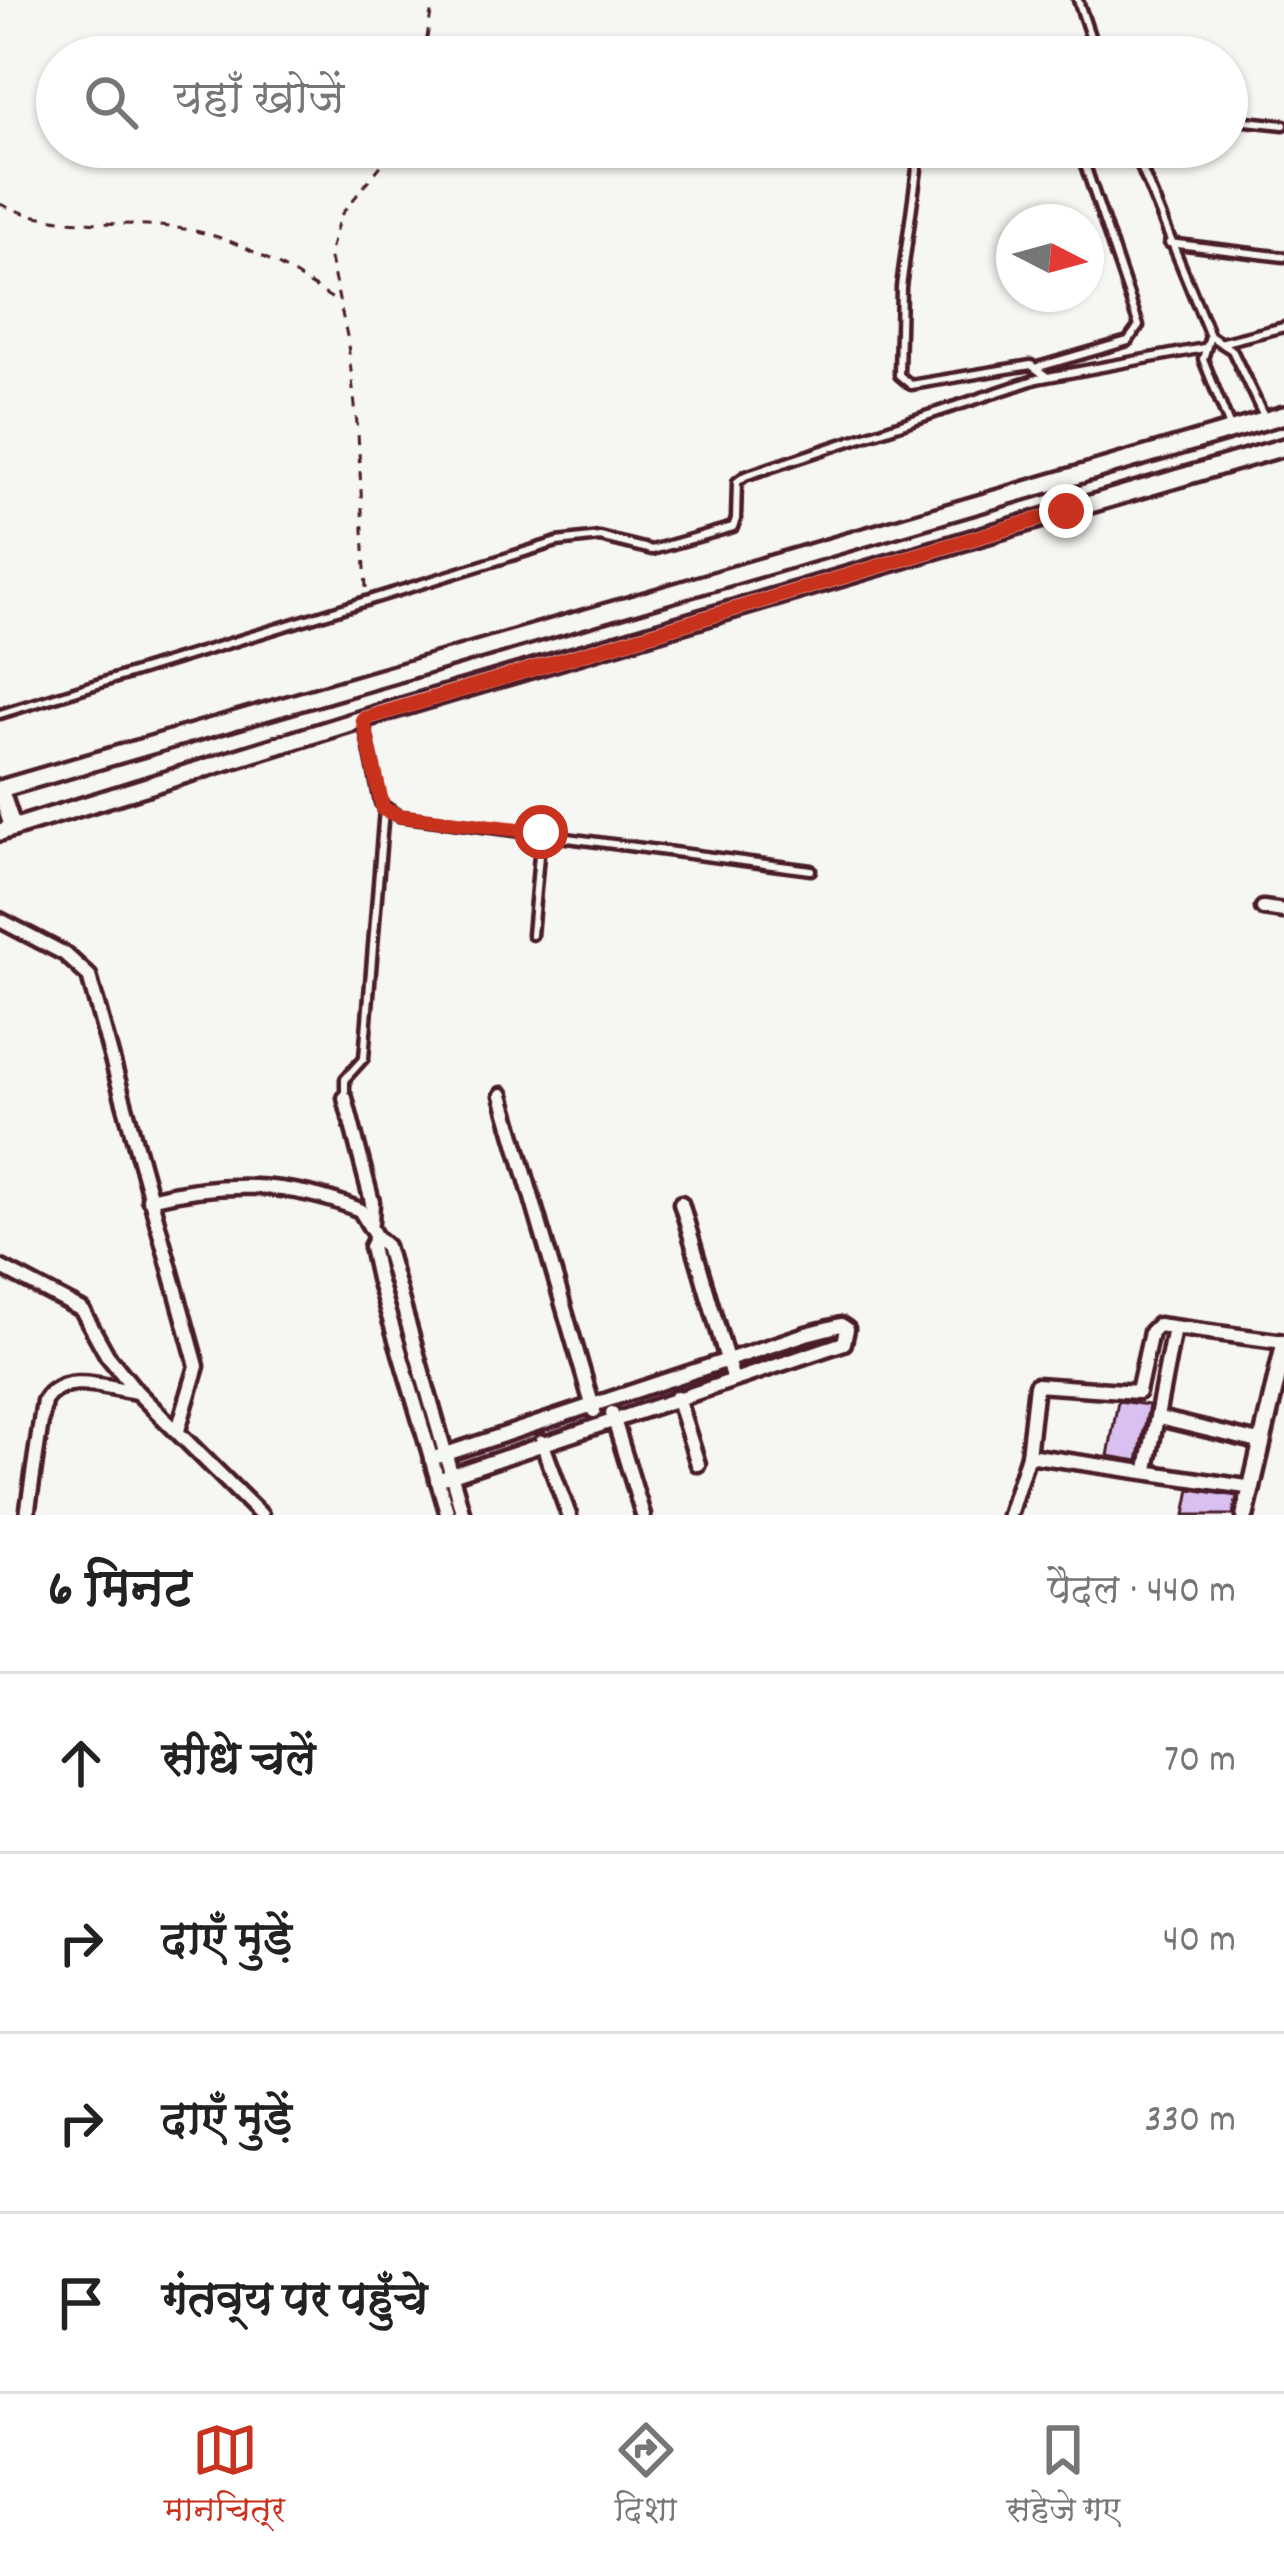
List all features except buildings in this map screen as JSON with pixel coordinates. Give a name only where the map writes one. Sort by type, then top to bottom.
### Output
[{"type":"street","points":[[1284,415],[0,789],[7,830],[363,719],[1284,447]]},
{"type":"street","points":[[1263,908],[1284,911]]},
{"type":"street","points":[[0,920],[65,954],[89,976],[197,1366],[178,1430]]},
{"type":"street","points":[[502,1095],[598,1424]]},
{"type":"street","points":[[344,1098],[373,1202],[370,1222]]},
{"type":"street","points":[[149,1199],[199,1187],[260,1186],[347,1204],[370,1222],[376,1237],[371,1247],[378,1279],[463,1515]]},
{"type":"street","points":[[681,1203],[733,1380]]},
{"type":"street","points":[[0,1267],[82,1310],[107,1355],[137,1392],[261,1515]]},
{"type":"street","points":[[437,1480],[844,1343],[847,1329],[841,1325],[806,1334],[438,1456]]},
{"type":"street","points":[[1009,1515],[1028,1455],[1036,1385],[1138,1392],[1151,1332],[1159,1325],[1284,1345],[1278,1404],[1245,1515]]},
{"type":"street","points":[[1147,1468],[1174,1328]]},
{"type":"street","points":[[27,1515],[44,1401],[51,1390],[65,1383],[137,1392]]},
{"type":"street","points":[[677,1397],[698,1464]]},
{"type":"street","points":[[607,1401],[643,1515]]},
{"type":"street","points":[[1159,1418],[1263,1443]]},
{"type":"street","points":[[542,1442],[568,1515]]},
{"type":"street","points":[[1028,1455],[1147,1468],[1252,1488]]},
{"type":"street","points":[[438,1456],[437,1480],[448,1515]]},
{"type":"lane","points":[[1078,0],[1090,36]]},
{"type":"lane","points":[[1248,121],[1284,125]]},
{"type":"lane","points":[[917,168],[901,286],[899,375],[910,385],[1037,367],[1128,341],[1139,326],[1086,168]]},
{"type":"lane","points":[[1141,168],[1210,336],[1224,342],[1284,327]]},
{"type":"lane","points":[[1169,243],[1284,257]]},
{"type":"lane","points":[[1210,336],[1203,359],[1231,430]]},
{"type":"lane","points":[[1224,342],[1265,420]]},
{"type":"lane","points":[[0,713],[557,542],[600,537],[652,550],[733,526],[737,482],[745,476],[1046,376],[1204,348]]},
{"type":"lane","points":[[1037,367],[1046,376]]},
{"type":"lane","points":[[344,1098],[345,1079],[364,1058],[383,809],[363,719]]},
{"type":"lane","points":[[383,809],[400,816],[811,870]]},
{"type":"lane","points":[[532,935],[541,832]]},
{"type":"path","points":[[427,36],[433,0]]},
{"type":"path","points":[[367,601],[358,432],[331,235],[340,216],[379,168]]},
{"type":"path","points":[[0,204],[36,214],[200,232],[267,259],[340,303]]},
{"type":"route","points":[[541,832],[400,816],[383,809],[363,719],[1066,511]]}]
